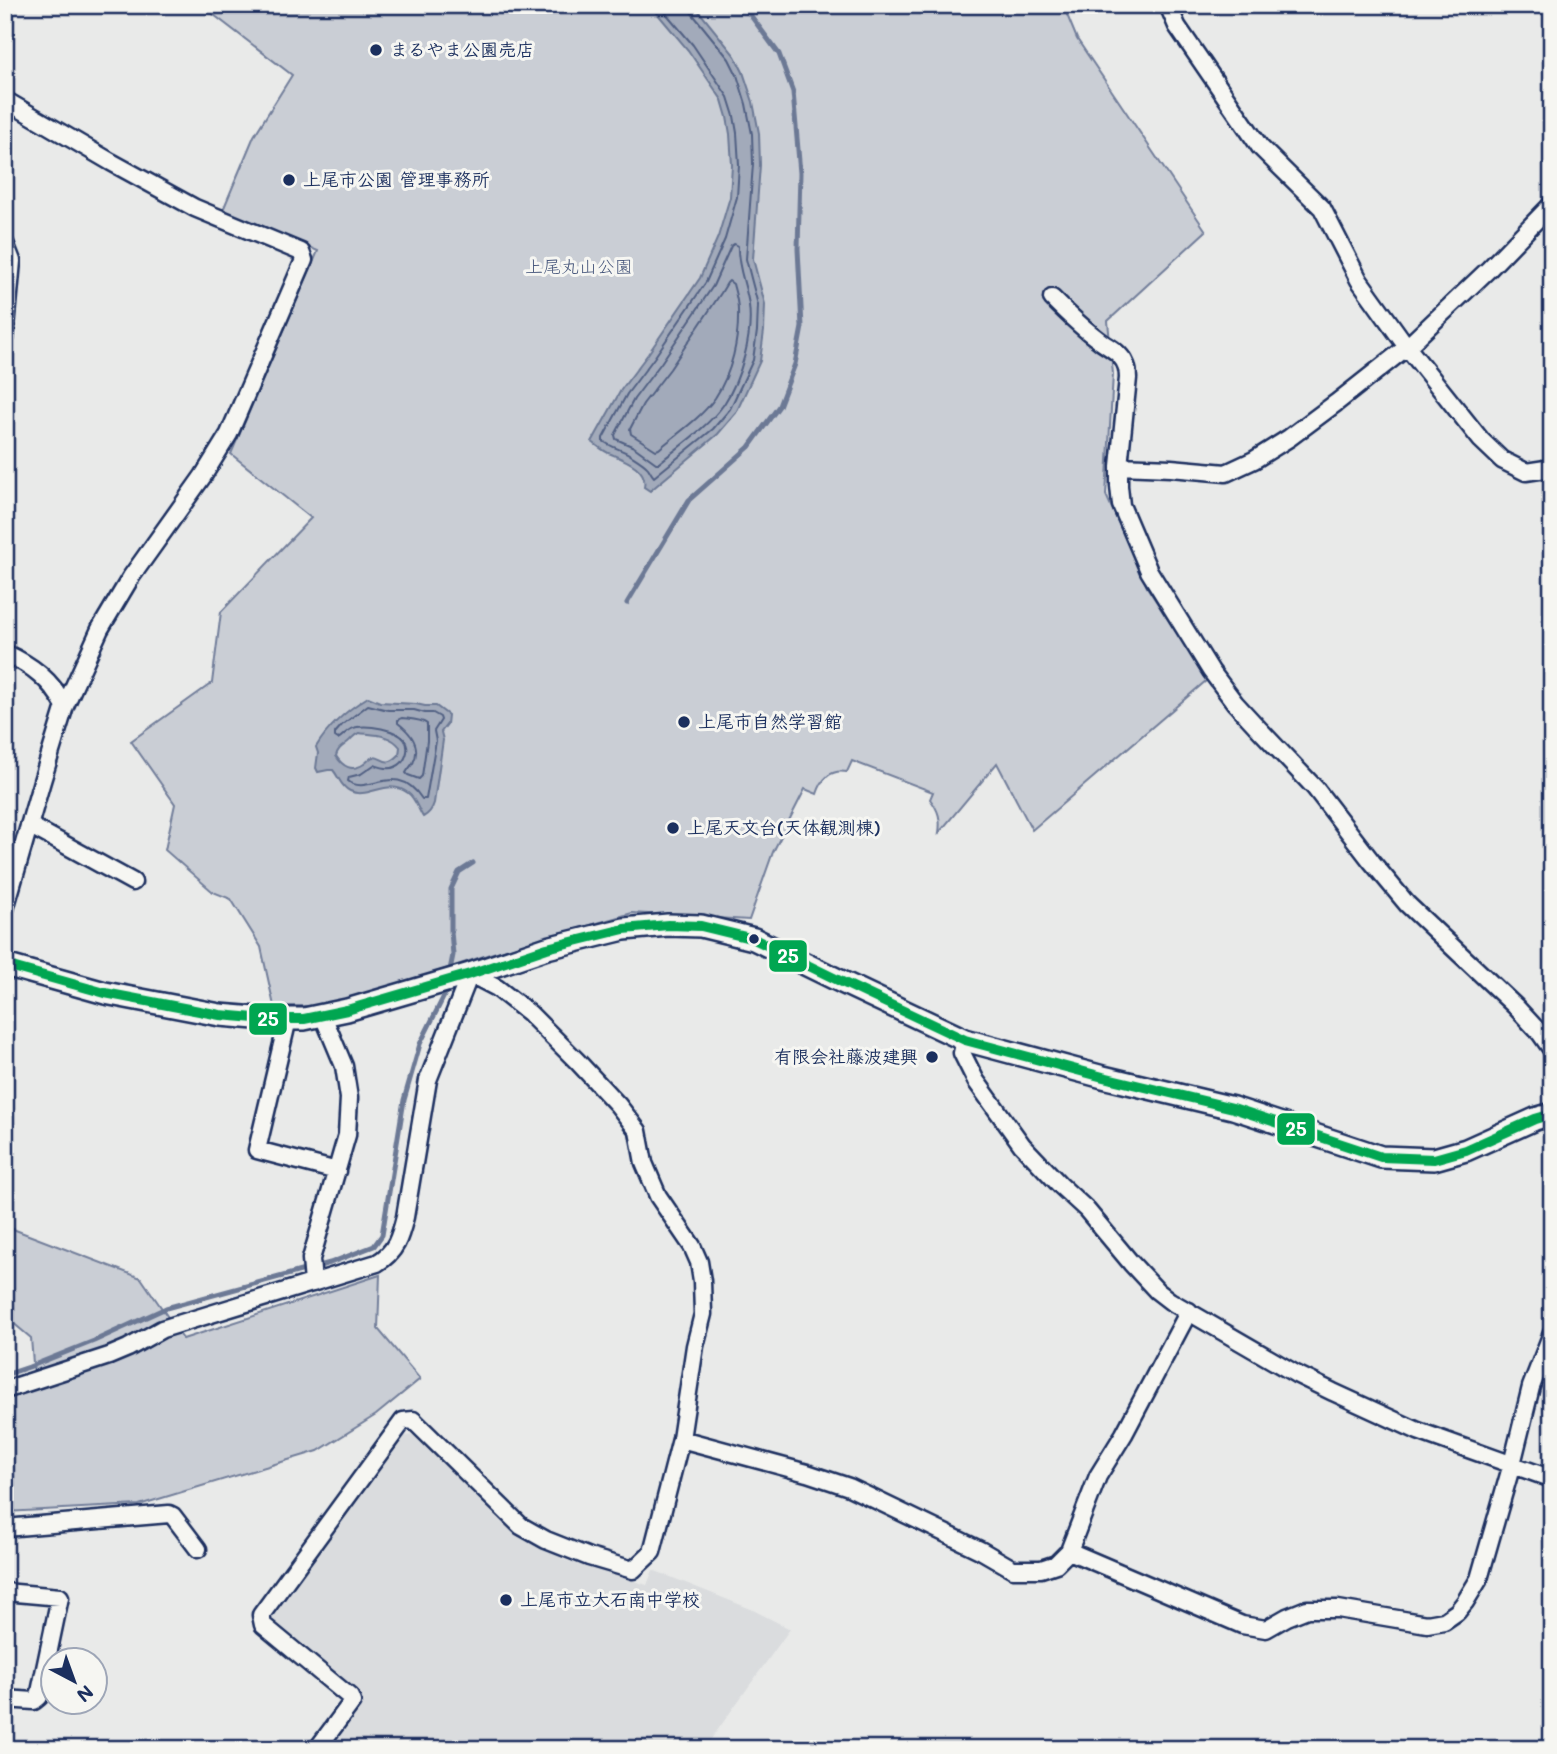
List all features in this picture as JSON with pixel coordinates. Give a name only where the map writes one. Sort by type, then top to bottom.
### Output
[{"type":"street","points":[[1168,5],[1177,26],[1260,147],[1322,208],[1359,279],[1407,346],[1481,440],[1502,460],[1527,472],[1552,468]]},
{"type":"street","points":[[5,100],[195,208],[301,252],[304,260],[229,434],[203,476],[125,587],[100,629],[65,706],[5,909]]},
{"type":"street","points":[[1119,466],[1226,473],[1254,460],[1336,403],[1407,346],[1489,269],[1552,204]]},
{"type":"street","points":[[5,243],[12,261],[5,339]]},
{"type":"street","points":[[1052,298],[1078,323],[1112,348],[1128,367],[1119,466],[1121,505],[1149,571],[1211,671],[1235,703],[1315,788],[1407,904],[1516,1006],[1552,1050]]},
{"type":"street","points":[[5,653],[41,673],[58,692],[65,706]]},
{"type":"street","points":[[29,825],[133,882]]},
{"type":"street","points":[[5,965],[106,993],[220,1015],[304,1019],[381,1001],[547,948],[624,929],[668,925],[701,926],[754,939],[965,1040],[1233,1108],[1381,1157],[1434,1159],[1466,1150],[1552,1114]]},
{"type":"street","points":[[5,1390],[109,1356],[162,1329],[377,1263],[386,1257],[395,1248],[405,1217],[428,1080],[470,974]]},
{"type":"street","points":[[317,1749],[352,1702],[350,1697],[263,1625],[261,1615],[403,1421],[413,1420],[522,1526],[556,1545],[633,1570],[652,1552],[681,1438],[695,1346],[703,1314],[699,1262],[692,1246],[658,1196],[643,1163],[638,1131],[618,1105],[529,1013],[497,988],[470,974]]},
{"type":"street","points":[[313,1283],[311,1259],[347,1135],[349,1098],[344,1066],[323,1016]]},
{"type":"street","points":[[288,1019],[257,1150],[337,1171]]},
{"type":"street","points":[[965,1040],[962,1053],[976,1081],[1022,1145],[1060,1186],[1086,1209],[1157,1291],[1170,1301],[1332,1392],[1418,1431],[1552,1479]]},
{"type":"street","points":[[681,1438],[849,1487],[982,1551],[1013,1569],[1041,1569],[1056,1564],[1069,1551],[1098,1476],[1124,1434],[1189,1311]]},
{"type":"street","points":[[1069,1551],[1242,1625],[1266,1629],[1307,1609],[1338,1609],[1427,1624],[1444,1621],[1457,1612],[1479,1579],[1531,1387],[1552,1334]]},
{"type":"street","points":[[5,1528],[169,1514],[198,1549]]},
{"type":"street","points":[[5,1592],[60,1597],[39,1697],[34,1700],[5,1699]]},
{"type":"shaded area","name":"上尾市立大石南中学校","points":[[415,1435],[501,1522],[565,1560],[647,1585],[653,1570],[751,1609],[790,1629],[704,1749],[327,1749],[362,1699],[273,1626],[272,1612],[403,1436]]},
{"type":"green space","name":"上尾丸山公園","points":[[201,5],[1063,5],[1077,39],[1206,231],[1108,321],[1113,374],[1106,495],[1147,587],[1207,680],[1032,830],[997,763],[939,833],[939,815],[930,799],[933,792],[852,761],[847,772],[836,772],[828,776],[817,794],[805,789],[773,852],[749,920],[632,913],[490,954],[357,997],[310,1006],[274,1006],[261,947],[231,899],[213,892],[165,850],[175,804],[131,741],[212,683],[221,612],[311,518],[231,454],[318,251],[223,210],[254,136],[292,75]]},
{"type":"green space","points":[[5,1226],[141,1278],[183,1339],[380,1275],[378,1329],[420,1379],[376,1415],[318,1451],[139,1505],[5,1512],[5,1397],[35,1389],[31,1338],[5,1316]]},
{"type":"water","points":[[648,5],[694,5],[735,56],[743,72],[759,133],[760,165],[753,259],[765,304],[760,361],[736,413],[718,434],[650,491],[644,487],[639,470],[592,442],[621,390],[700,278],[718,237],[730,197],[732,165],[730,134],[722,100],[688,50]]},
{"type":"water","points":[[368,697],[380,702],[436,706],[448,715],[447,724],[441,732],[443,740],[434,803],[430,812],[423,817],[415,801],[401,789],[393,787],[357,793],[344,787],[333,770],[318,772],[316,768],[316,747],[321,740],[345,713]],"holes":[[[359,733],[391,740],[400,747],[399,755],[387,762],[373,757],[356,768],[345,765],[336,756],[338,751]]]},
{"type":"waterway","points":[[627,603],[689,500],[749,447],[779,406],[795,364],[802,327],[798,249],[800,173],[793,92],[779,54],[743,5]]},
{"type":"waterway","points":[[449,975],[453,955],[451,889],[459,872],[473,863]]},
{"type":"waterway","points":[[5,1375],[94,1341],[166,1308],[330,1263],[374,1246],[382,1235],[404,1100],[420,1044],[448,985]]},
{"type":"transit line","name":"25","points":[[5,965],[105,993],[220,1015],[304,1019],[347,1010],[547,948],[624,929],[668,925],[701,926],[754,939],[965,1040],[1233,1108],[1381,1157],[1434,1159],[1466,1150],[1552,1114]]},
{"type":"place","name":"まるやま公園売店","points":[[376,50]]},
{"type":"place","name":"上尾市公園 管理事務所","points":[[289,180]]},
{"type":"place","name":"上尾市自然学習館","points":[[684,722]]},
{"type":"place","name":"上尾天文台(天体観測棟)","points":[[673,828]]},
{"type":"place","name":"有限会社藤波建興","points":[[932,1057]]},
{"type":"place","name":"上尾市立大石南中学校","points":[[506,1600]]}]
